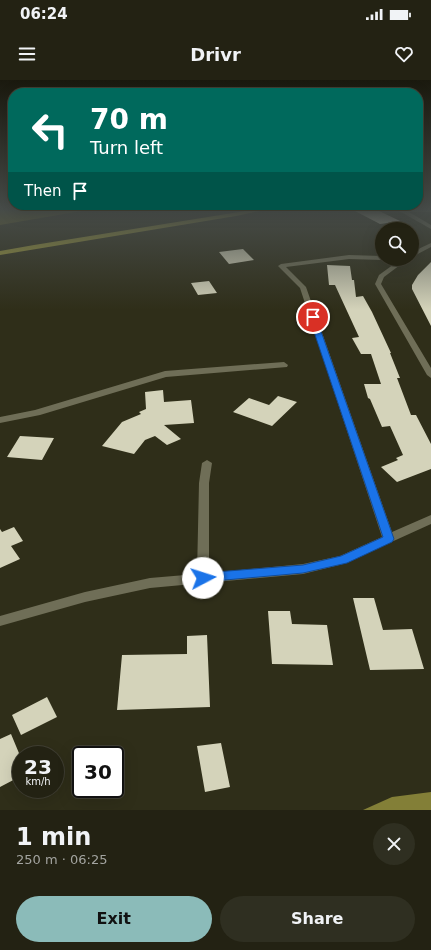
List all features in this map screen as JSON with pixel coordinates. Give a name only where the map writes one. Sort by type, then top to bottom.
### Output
[{"type":"main road","points":[[0,246],[25,242]]},
{"type":"main road","points":[[0,253],[58,242]]},
{"type":"street","points":[[419,251],[431,245]]},
{"type":"street","points":[[375,258],[349,257],[281,266],[302,287],[388,539]]},
{"type":"street","points":[[395,266],[381,276],[378,284],[431,375]]},
{"type":"street","points":[[0,420],[37,413],[165,374],[284,365]]},
{"type":"street","points":[[203,578],[204,483],[207,462]]},
{"type":"street","points":[[0,621],[85,597],[150,583],[303,569],[343,560],[431,519]]},
{"type":"shaded area","points":[[431,792],[431,810],[363,810],[392,797]]},
{"type":"building","points":[[243,249],[254,260],[229,264],[219,252]]},
{"type":"building","points":[[431,262],[431,326],[412,289],[412,285],[418,275]]},
{"type":"building","points":[[327,265],[350,266],[352,280],[354,280],[356,297],[363,296],[372,312],[391,353],[400,378],[397,378],[411,415],[416,415],[431,444],[431,469],[397,482],[381,467],[398,460],[396,458],[403,455],[390,426],[382,427],[370,399],[368,398],[364,384],[381,384],[371,354],[361,354],[352,338],[359,337],[335,285],[329,285]]},
{"type":"building","points":[[209,281],[217,293],[198,295],[191,283]]},
{"type":"building","points":[[163,390],[164,402],[191,400],[194,423],[164,425],[181,439],[167,445],[155,436],[145,440],[134,454],[102,446],[122,422],[141,414],[139,412],[146,409],[145,392]]},
{"type":"building","points":[[278,396],[297,402],[272,426],[233,412],[249,398],[269,405]]},
{"type":"building","points":[[20,436],[54,438],[42,460],[7,457]]},
{"type":"building","points":[[14,527],[23,541],[11,546],[20,559],[0,568],[0,529],[2,532]]},
{"type":"building","points":[[353,598],[374,598],[383,630],[412,629],[424,669],[370,670]]},
{"type":"building","points":[[268,611],[290,611],[292,624],[327,625],[333,665],[272,664]]},
{"type":"building","points":[[207,635],[210,707],[117,710],[122,655],[187,654],[187,636]]},
{"type":"building","points":[[47,697],[57,717],[21,735],[12,715]]},
{"type":"building","points":[[11,734],[16,746],[12,746],[12,781],[0,787],[0,739]]},
{"type":"building","points":[[221,743],[230,787],[205,792],[197,746]]},
{"type":"route","points":[[203,578],[303,569],[343,560],[388,539],[313,317]]}]
